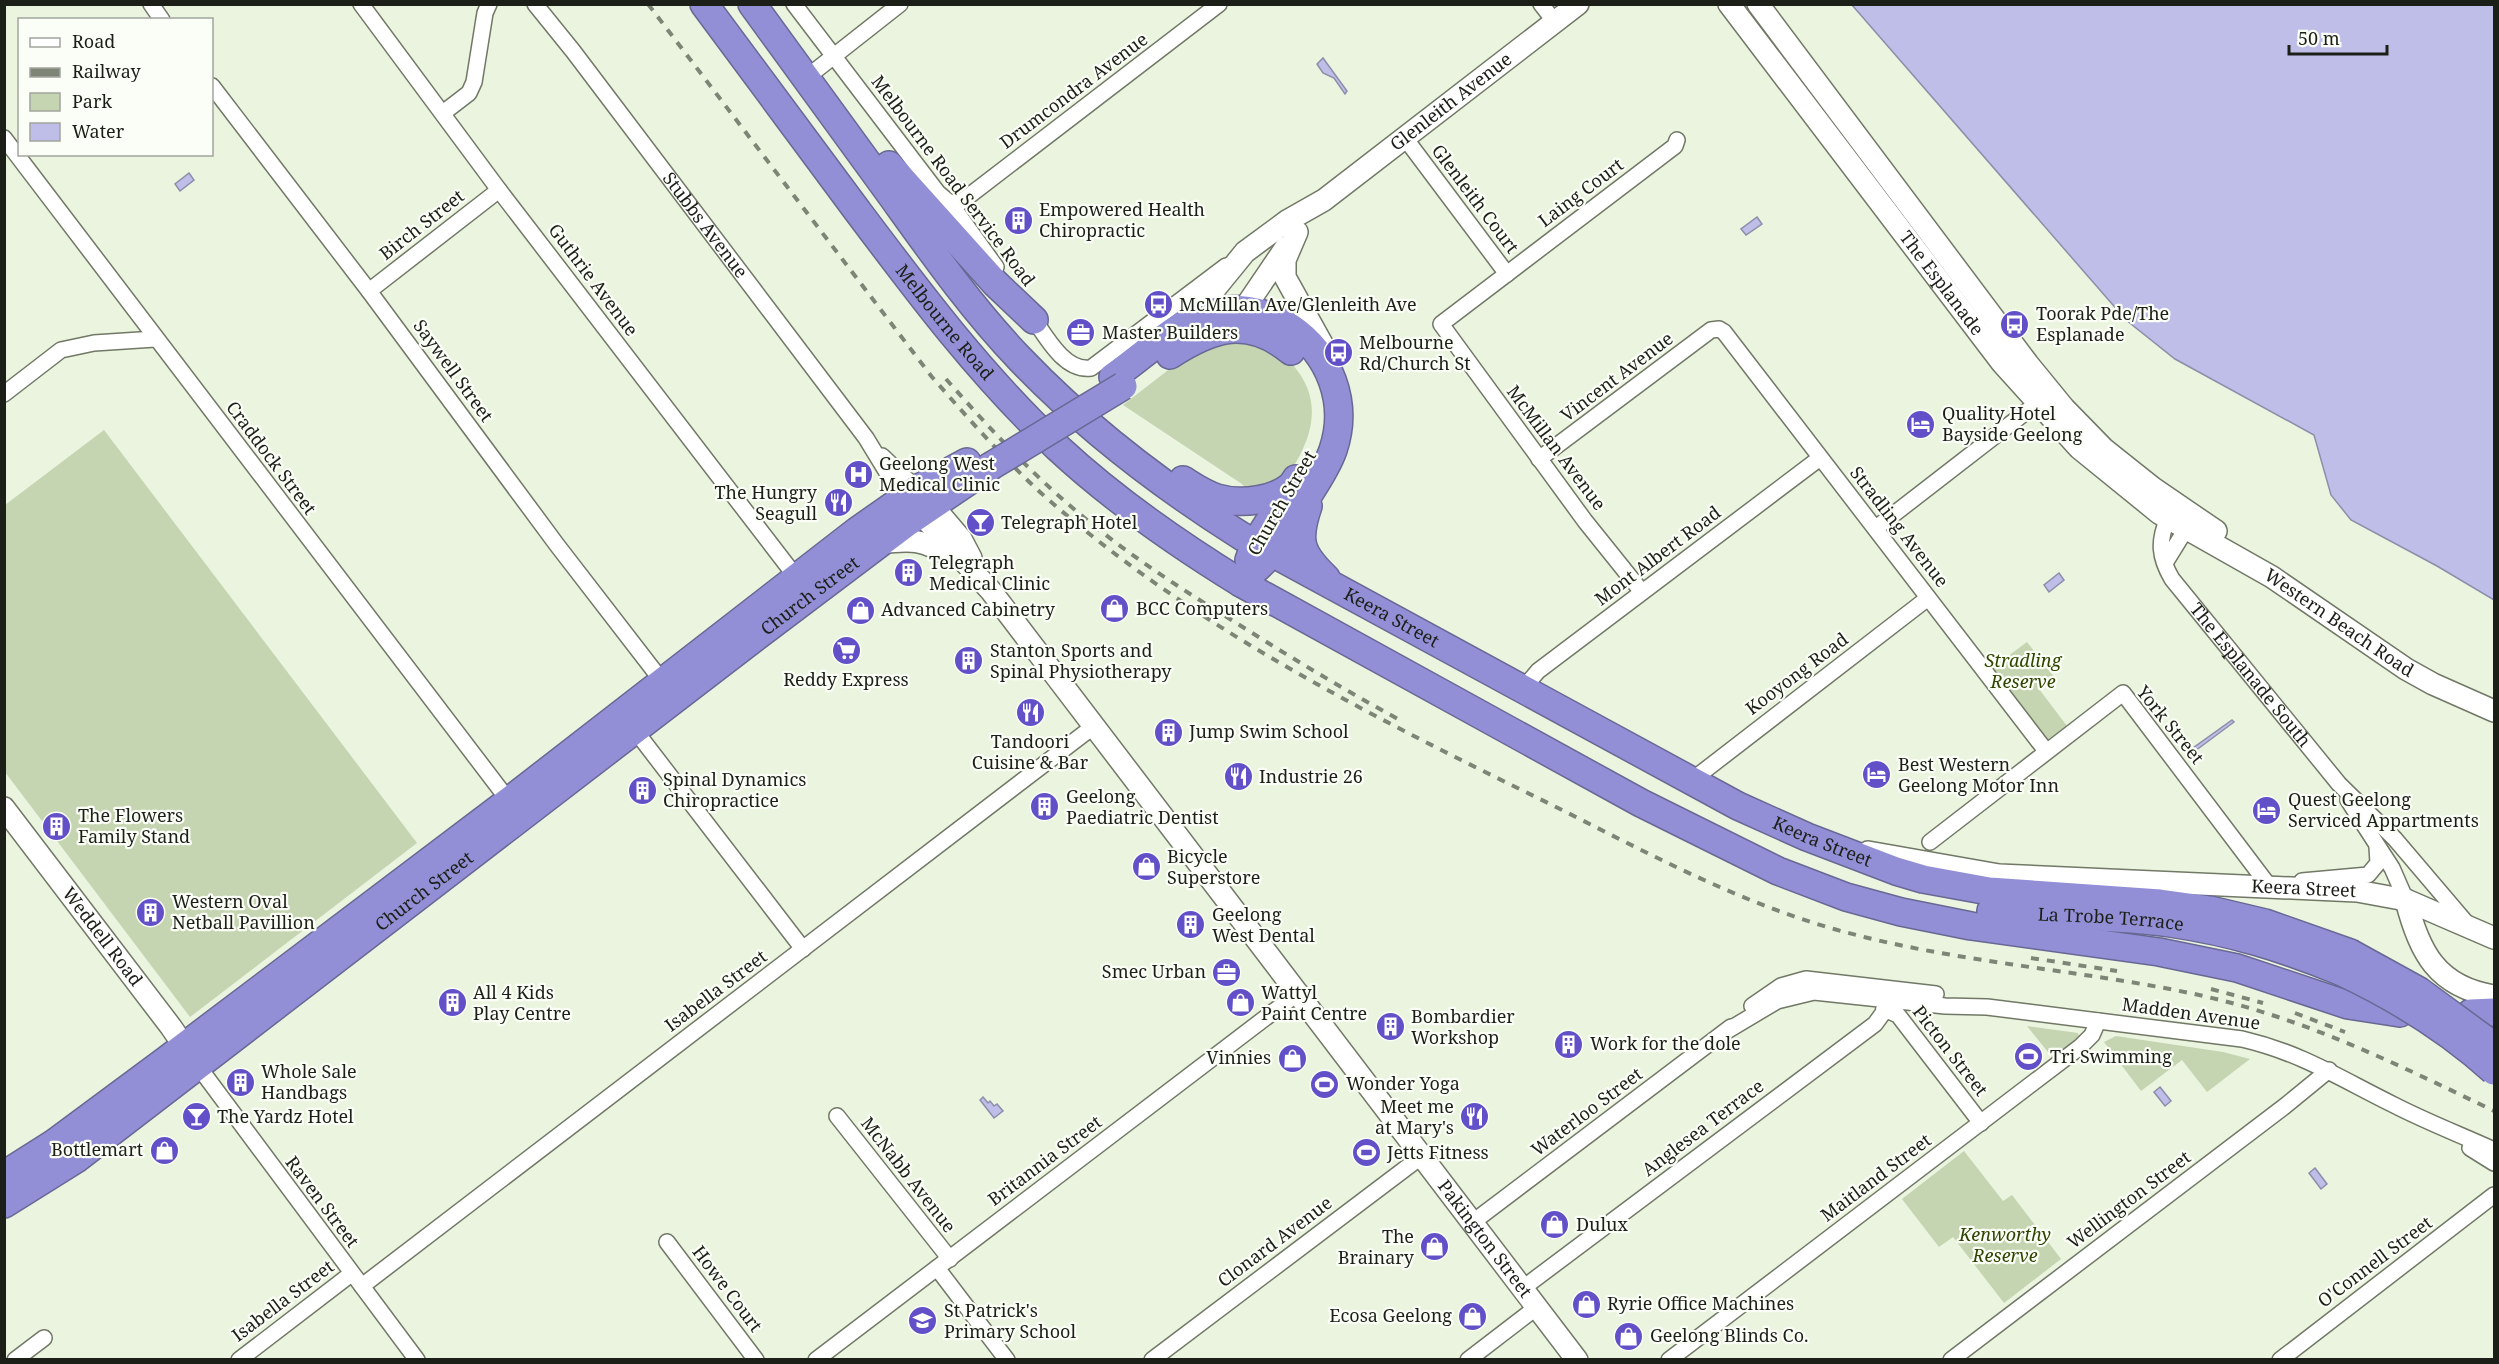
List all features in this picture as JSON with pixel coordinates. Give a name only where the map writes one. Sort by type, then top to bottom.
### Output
[{"type":"highway","name":"Melbourne Road","points":[[704,4],[920,294],[953,337],[997,387],[1060,450],[1118,499],[1173,540],[1241,583]]},
{"type":"highway","name":"Melbourne Road","points":[[752,4],[984,320],[1051,390],[1101,434],[1194,506],[1263,548]]},
{"type":"highway","points":[[806,78],[869,141],[995,283],[1034,320]]},
{"type":"highway","name":"Church Street","points":[[1118,382],[1152,350],[1200,316],[1221,310],[1244,309],[1275,318],[1306,339],[1328,368],[1339,406],[1336,436],[1321,475],[1263,548],[1241,583]]},
{"type":"highway","name":"Glenleith Avenue","points":[[1220,330],[1244,309]]},
{"type":"highway","name":"Church Street","points":[[4,1204],[76,1159],[191,1056],[509,801],[796,578],[986,460],[1118,382],[1189,343],[1220,330],[1239,328],[1268,336],[1290,349],[1309,371],[1321,408],[1319,435],[1309,460],[1294,483],[1263,548]]},
{"type":"highway","points":[[1101,434],[1205,494],[1221,499],[1271,497],[1284,492],[1294,483]]},
{"type":"highway","points":[[1321,475],[1302,524],[1301,538],[1303,548],[1313,564],[1343,593]]},
{"type":"highway","name":"Church Street","points":[[4,1175],[191,1056],[634,729],[879,543],[919,501]]},
{"type":"highway","name":"Keera Street","points":[[1263,548],[1691,781],[1781,826],[1838,848]]},
{"type":"highway","points":[[1241,583],[1702,834],[1778,871],[1846,897],[1901,912],[1971,926],[2181,956],[2237,968],[2348,1005],[2400,1013]]},
{"type":"highway","name":"La Trobe Terrace","points":[[1702,834],[1863,888],[1974,910],[2144,921],[2215,931],[2346,963],[2419,991],[2494,1046]]},
{"type":"highway","name":"La Trobe Terrace","points":[[1838,848],[1896,872],[1989,891],[2160,903],[2238,916],[2290,931],[2346,963],[2443,1030],[2494,1071]]},
{"type":"street","points":[[151,4],[161,18]]},
{"type":"street","name":"Guthrie Avenue","points":[[361,4],[499,190],[796,578]]},
{"type":"street","points":[[443,113],[469,93],[474,82],[485,13],[489,4]]},
{"type":"street","name":"Stubbs Avenue","points":[[535,4],[873,448],[891,478],[919,501]]},
{"type":"street","name":"Melbourne Road Service Road","points":[[794,4],[938,193],[950,203],[1066,361],[1077,369],[1088,369]]},
{"type":"street","points":[[806,78],[900,4]]},
{"type":"street","name":"Drumcondra Avenue","points":[[950,203],[961,202],[1219,4]]},
{"type":"street","points":[[1541,4],[1555,22]]},
{"type":"street","name":"Glenleith Avenue","points":[[1088,369],[1100,364],[1287,220],[1324,200],[1578,4]]},
{"type":"street","name":"The Esplanade","points":[[1729,4],[2002,363],[2044,398]]},
{"type":"street","name":"The Esplanade","points":[[1758,4],[2044,398],[2091,459],[2182,517]]},
{"type":"street","name":"Saywell Street","points":[[213,87],[662,681]]},
{"type":"street","name":"Craddock Street","points":[[4,138],[509,801]]},
{"type":"street","name":"Glenleith Court","points":[[1405,138],[1507,274],[1441,324]]},
{"type":"street","name":"Laing Court","points":[[1507,274],[1675,146],[1677,140]]},
{"type":"street","name":"Birch Street","points":[[369,291],[499,190]]},
{"type":"street","name":"Glenleith Avenue","points":[[1244,309],[1271,266],[1324,200]]},
{"type":"street","points":[[1289,287],[1284,265],[1297,232]]},
{"type":"street","points":[[1245,252],[1271,266],[1281,274],[1289,287],[1326,349],[1337,383],[1339,406]]},
{"type":"street","name":"Glenleith Avenue","points":[[1152,350],[1214,290],[1245,252]]},
{"type":"street","name":"McMillan Avenue","points":[[1441,324],[1539,459],[1642,592]]},
{"type":"street","name":"Vincent Avenue","points":[[1539,459],[1711,330],[1719,329]]},
{"type":"street","name":"Stradling Avenue","points":[[1719,329],[1724,332],[2046,751]]},
{"type":"street","points":[[4,394],[62,350],[94,343],[155,339]]},
{"type":"street","points":[[1875,528],[2044,398]]},
{"type":"street","name":"Mont Albert Road","points":[[1522,690],[1538,671],[1820,458]]},
{"type":"street","name":"Pakington Street","points":[[919,501],[968,548],[976,572],[1577,1359]]},
{"type":"street","points":[[2165,563],[2182,517]]},
{"type":"street","name":"The Esplanade South","points":[[2182,517],[2159,544],[2172,579],[2339,784],[2395,839],[2469,926]]},
{"type":"street","name":"Western Beach Road","points":[[2182,517],[2423,669],[2494,702]]},
{"type":"street","name":"Western Beach Road","points":[[2182,517],[2406,669],[2433,684],[2494,711]]},
{"type":"street","points":[[879,543],[902,540],[922,541],[976,572]]},
{"type":"street","name":"Kooyong Road","points":[[1691,781],[1928,598]]},
{"type":"street","name":"York Street","points":[[1930,842],[2123,693],[2271,886]]},
{"type":"street","name":"Isabella Street","points":[[362,1286],[1094,726]]},
{"type":"street","points":[[634,729],[803,949]]},
{"type":"street","name":"The Esplanade South","points":[[2339,784],[2392,868],[2406,900],[2419,944],[2439,971],[2465,988],[2494,996]]},
{"type":"street","name":"Weddell Road","points":[[4,808],[191,1056]]},
{"type":"street","points":[[2271,886],[2368,875],[2378,863],[2377,847]]},
{"type":"street","name":"Keera Street","points":[[1838,848],[1999,875],[2344,889],[2406,900],[2494,938]]},
{"type":"street","name":"Madden Avenue","points":[[1786,991],[1886,998],[1950,996],[1987,1007],[2242,1040],[2287,1052],[2329,1070],[2411,1113],[2494,1163]]},
{"type":"street","name":"Waterloo Street","points":[[1473,1222],[1725,1032],[1755,1004],[1786,991]]},
{"type":"street","name":"Britannia Street","points":[[816,1359],[1298,993]]},
{"type":"street","name":"Picton Street","points":[[1886,998],[1981,1123]]},
{"type":"street","name":"Anglesea Terrace","points":[[1523,1288],[1875,1024],[1886,998]]},
{"type":"street","name":"Maitland Street","points":[[1670,1359],[2080,1047],[2091,1037],[2098,1021]]},
{"type":"street","name":"Raven Street","points":[[191,1056],[351,1274],[417,1359]]},
{"type":"street","name":"Wellington Street","points":[[1951,1359],[2285,1106],[2329,1070]]},
{"type":"street","name":"Madden Avenue","points":[[2411,1113],[2494,1150]]},
{"type":"street","name":"McNabb Avenue","points":[[837,1116],[950,1259]]},
{"type":"street","name":"Clonard Avenue","points":[[1152,1359],[1422,1156]]},
{"type":"street","points":[[4,1218],[30,1189]]},
{"type":"street","name":"O'Connell Street","points":[[2280,1359],[2494,1195]]},
{"type":"street","name":"Howe Court","points":[[668,1242],[756,1359]]},
{"type":"street","points":[[937,1268],[1007,1359]]},
{"type":"street","name":"Isabella Street","points":[[239,1359],[351,1274]]},
{"type":"street","points":[[1468,1359],[1537,1306]]},
{"type":"street","points":[[15,1359],[44,1338]]},
{"type":"green space","points":[[1247,341],[1262,344],[1290,362],[1304,381],[1310,396],[1312,412],[1310,427],[1299,457],[1281,486],[1251,493],[1242,484],[1123,405],[1176,364],[1212,342]]},
{"type":"green space","points":[[104,430],[417,843],[190,1017],[5,772],[5,505]]},
{"type":"green space","name":"Stradling Reserve","points":[[2027,642],[2054,677],[2039,689],[2067,726],[2048,740],[1992,668]]},
{"type":"green space","points":[[2027,1026],[2078,1033],[2079,1037],[2052,1057]]},
{"type":"green space","points":[[2116,1036],[2223,1052],[2250,1059],[2207,1092],[2182,1060],[2141,1091],[2104,1042]]},
{"type":"green space","name":"Kenworthy Reserve","points":[[1964,1151],[2003,1201],[2012,1195],[2061,1259],[2004,1303],[1953,1237],[1939,1247],[1902,1199]]},
{"type":"water","points":[[1852,5],[2494,5],[2494,600],[2437,566],[2351,520],[2331,495],[2314,435],[2175,359],[2126,320]]},
{"type":"water","points":[[1323,58],[1347,91],[1345,94],[1334,78],[1323,73],[1317,64]]},
{"type":"water","points":[[189,173],[194,180],[180,191],[175,184]]},
{"type":"water","points":[[1757,217],[1762,224],[1746,235],[1741,229]]},
{"type":"water","points":[[2059,573],[2064,580],[2049,592],[2044,585]]},
{"type":"water","points":[[2232,720],[2234,722],[2195,751],[2193,748]]},
{"type":"water","points":[[2160,1087],[2171,1101],[2165,1106],[2154,1092]]},
{"type":"water","points":[[983,1097],[994,1106],[997,1104],[1003,1111],[994,1118],[980,1100]]},
{"type":"water","points":[[2315,1168],[2327,1184],[2321,1189],[2309,1173]]},
{"type":"railway","points":[[648,4],[932,377],[999,451],[1041,493],[1159,586],[1286,666],[1418,738],[1690,874],[1797,918],[1879,941],[1924,950],[2154,986],[2238,1005],[2276,1016],[2350,1044],[2494,1111]]},
{"type":"railway","points":[[946,379],[1035,474],[1086,519],[1126,550],[1271,645],[1398,719]]},
{"type":"railway","points":[[2031,958],[2117,971]]},
{"type":"railway","points":[[2211,989],[2263,1003]]},
{"type":"railway","points":[[2295,1013],[2345,1032]]},
{"type":"place","name":"Empowered Health Chiropractic","points":[[1018,220]]},
{"type":"place","name":"McMillan Ave/Glenleith Ave","points":[[1158,305]]},
{"type":"place","name":"Toorak Pde/The Esplanade","points":[[2015,324]]},
{"type":"place","name":"Master Builders","points":[[1081,333]]},
{"type":"place","name":"Melbourne Rd/Church St","points":[[1338,353]]},
{"type":"place","name":"Quality Hotel Bayside Geelong","points":[[1921,424]]},
{"type":"place","name":"Geelong West Medical Clinic","points":[[858,474]]},
{"type":"place","name":"The Hungry Seagull","points":[[838,503]]},
{"type":"place","name":"Telegraph Hotel","points":[[980,523]]},
{"type":"place","name":"Telegraph Medical Clinic","points":[[908,573]]},
{"type":"place","name":"BCC Computers","points":[[1115,609]]},
{"type":"place","name":"Advanced Cabinetry","points":[[860,610]]},
{"type":"place","name":"Reddy Express","points":[[846,651]]},
{"type":"place","name":"Stanton Sports and Spinal Physiotherapy","points":[[969,661]]},
{"type":"place","name":"Tandoori Cuisine & Bar","points":[[1030,713]]},
{"type":"place","name":"Jump Swim School","points":[[1168,732]]},
{"type":"place","name":"Best Western Geelong Motor Inn","points":[[1877,775]]},
{"type":"place","name":"Industrie 26","points":[[1238,777]]},
{"type":"place","name":"Spinal Dynamics Chiropractice","points":[[642,790]]},
{"type":"place","name":"Geelong Paediatric Dentist","points":[[1045,807]]},
{"type":"place","name":"Quest Geelong Serviced Appartments","points":[[2267,810]]},
{"type":"place","name":"The Flowers Family Stand","points":[[57,826]]},
{"type":"place","name":"Bicycle Superstore","points":[[1146,867]]},
{"type":"place","name":"Western Oval Netball Pavillion","points":[[151,912]]},
{"type":"place","name":"Geelong West Dental","points":[[1191,925]]},
{"type":"place","name":"Smec Urban","points":[[1227,972]]},
{"type":"place","name":"All 4 Kids Play Centre","points":[[452,1003]]},
{"type":"place","name":"Wattyl Paint Centre","points":[[1240,1003]]},
{"type":"place","name":"Bombardier Workshop","points":[[1390,1027]]},
{"type":"place","name":"Work for the dole","points":[[1569,1044]]},
{"type":"place","name":"Tri Swimming","points":[[2029,1057]]},
{"type":"place","name":"Vinnies","points":[[1292,1058]]},
{"type":"place","name":"Whole Sale Handbags","points":[[240,1082]]},
{"type":"place","name":"Wonder Yoga","points":[[1325,1084]]},
{"type":"place","name":"The Yardz Hotel","points":[[196,1117]]},
{"type":"place","name":"Meet me at Mary's","points":[[1475,1117]]},
{"type":"place","name":"Bottlemart","points":[[164,1150]]},
{"type":"place","name":"Jetts Fitness","points":[[1366,1153]]},
{"type":"place","name":"Dulux","points":[[1555,1225]]},
{"type":"place","name":"The Brainary","points":[[1435,1247]]},
{"type":"place","name":"Ryrie Office Machines","points":[[1586,1304]]},
{"type":"place","name":"Ecosa Geelong","points":[[1473,1316]]},
{"type":"place","name":"St Patrick's Primary School","points":[[923,1321]]},
{"type":"place","name":"Geelong Blinds Co.","points":[[1629,1336]]}]
